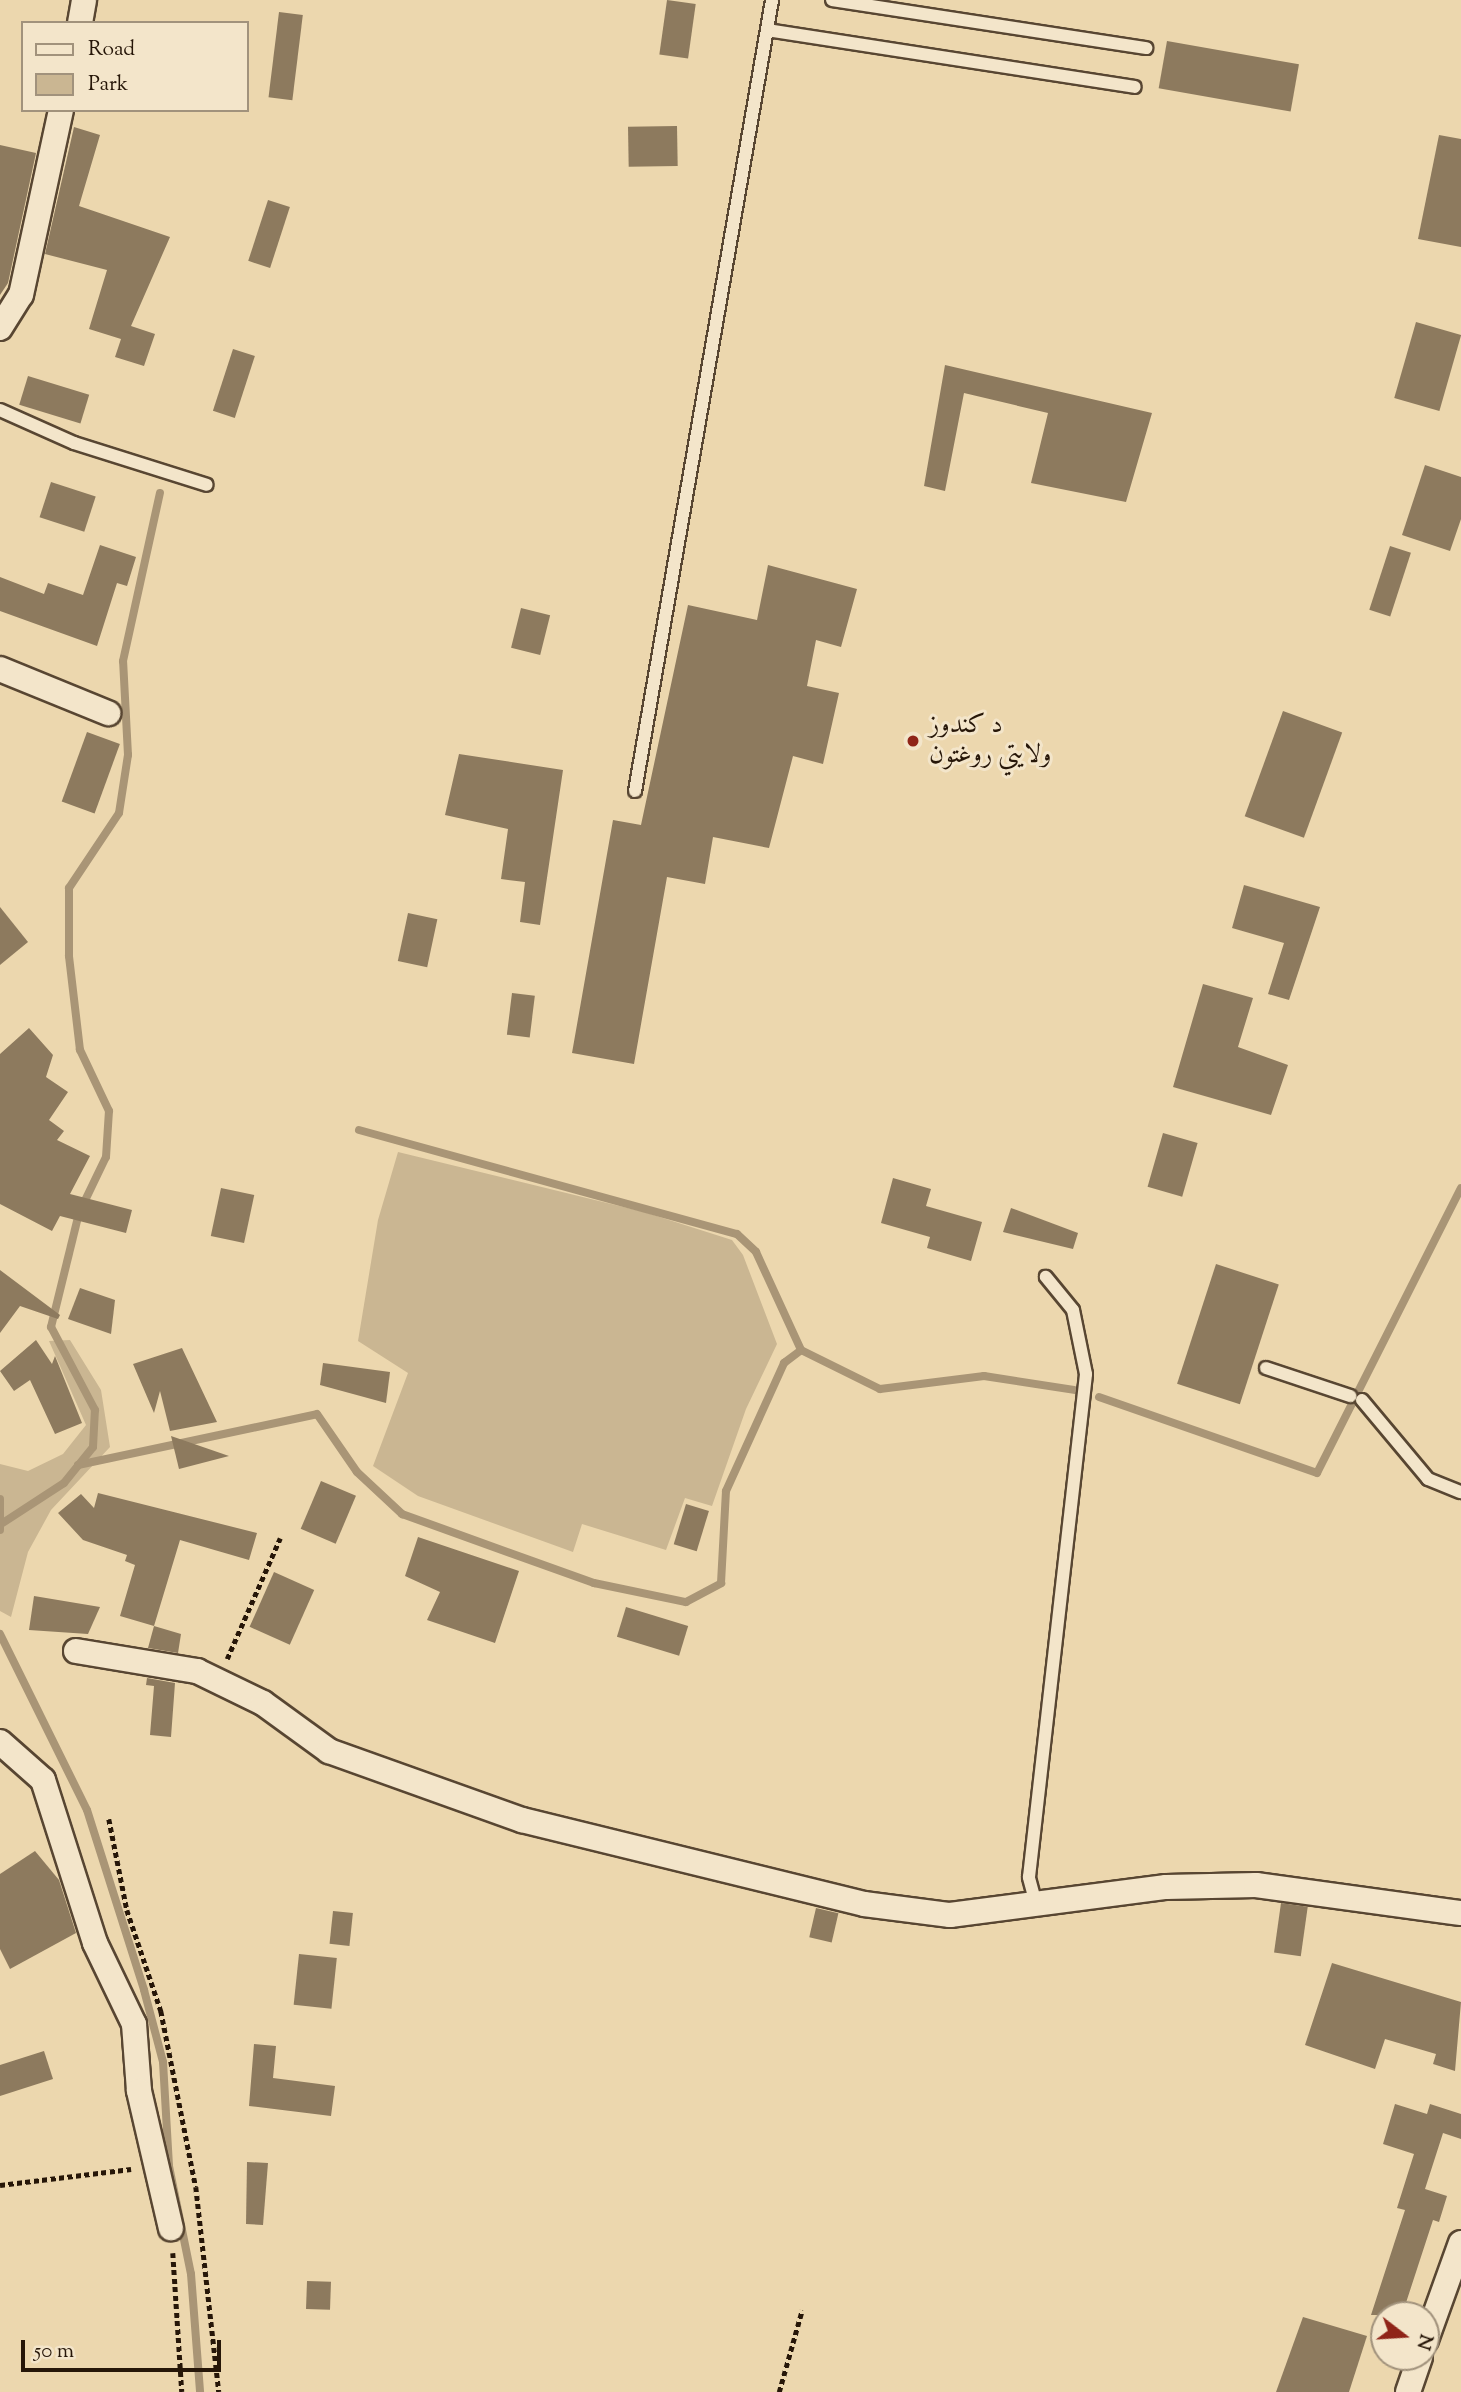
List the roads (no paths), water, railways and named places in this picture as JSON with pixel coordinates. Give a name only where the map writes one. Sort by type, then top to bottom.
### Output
[{"type":"street","points":[[80,21],[85,0]]},
{"type":"street","points":[[0,328],[21,295],[61,112]]},
{"type":"street","points":[[0,668],[108,713]]},
{"type":"street","points":[[76,1651],[197,1671],[263,1703],[329,1751],[522,1820],[864,1904],[950,1915],[1166,1887],[1256,1885],[1461,1913]]},
{"type":"street","points":[[0,1742],[43,1780],[95,1943],[134,2024],[139,2091],[171,2228]]},
{"type":"street","points":[[1440,2301],[1461,2243]]},
{"type":"street","points":[[1408,2392],[1415,2371]]},
{"type":"lane","points":[[635,791],[772,0]]},
{"type":"lane","points":[[832,0],[1146,48]]},
{"type":"lane","points":[[767,30],[1135,87]]},
{"type":"lane","points":[[0,410],[74,443],[207,485]]},
{"type":"lane","points":[[1036,1904],[1029,1877],[1086,1374],[1073,1310],[1046,1277]]},
{"type":"lane","points":[[1266,1368],[1356,1398],[1428,1479],[1461,1492]]},
{"type":"waterway","points":[[1,1524],[64,1483],[93,1447],[95,1410],[51,1327],[79,1213],[106,1157],[109,1111],[80,1050],[69,956],[69,888],[119,813],[128,755],[123,661],[160,493]]},
{"type":"waterway","points":[[359,1130],[737,1234],[756,1252],[801,1350]]},
{"type":"waterway","points":[[1099,1397],[1317,1473],[1461,1188]]},
{"type":"waterway","points":[[78,1465],[317,1414],[357,1472],[402,1514],[594,1583],[686,1602],[721,1583],[726,1491],[784,1363],[801,1350],[880,1389],[984,1376],[1074,1390]]},
{"type":"waterway","points":[[0,1499],[0,1530]]},
{"type":"waterway","points":[[0,1634],[87,1810],[144,1990],[163,2062],[169,2166],[191,2274],[200,2392]]},
{"type":"place","name":"د کندوز ولایتي روغتون","points":[[913,741]]}]
